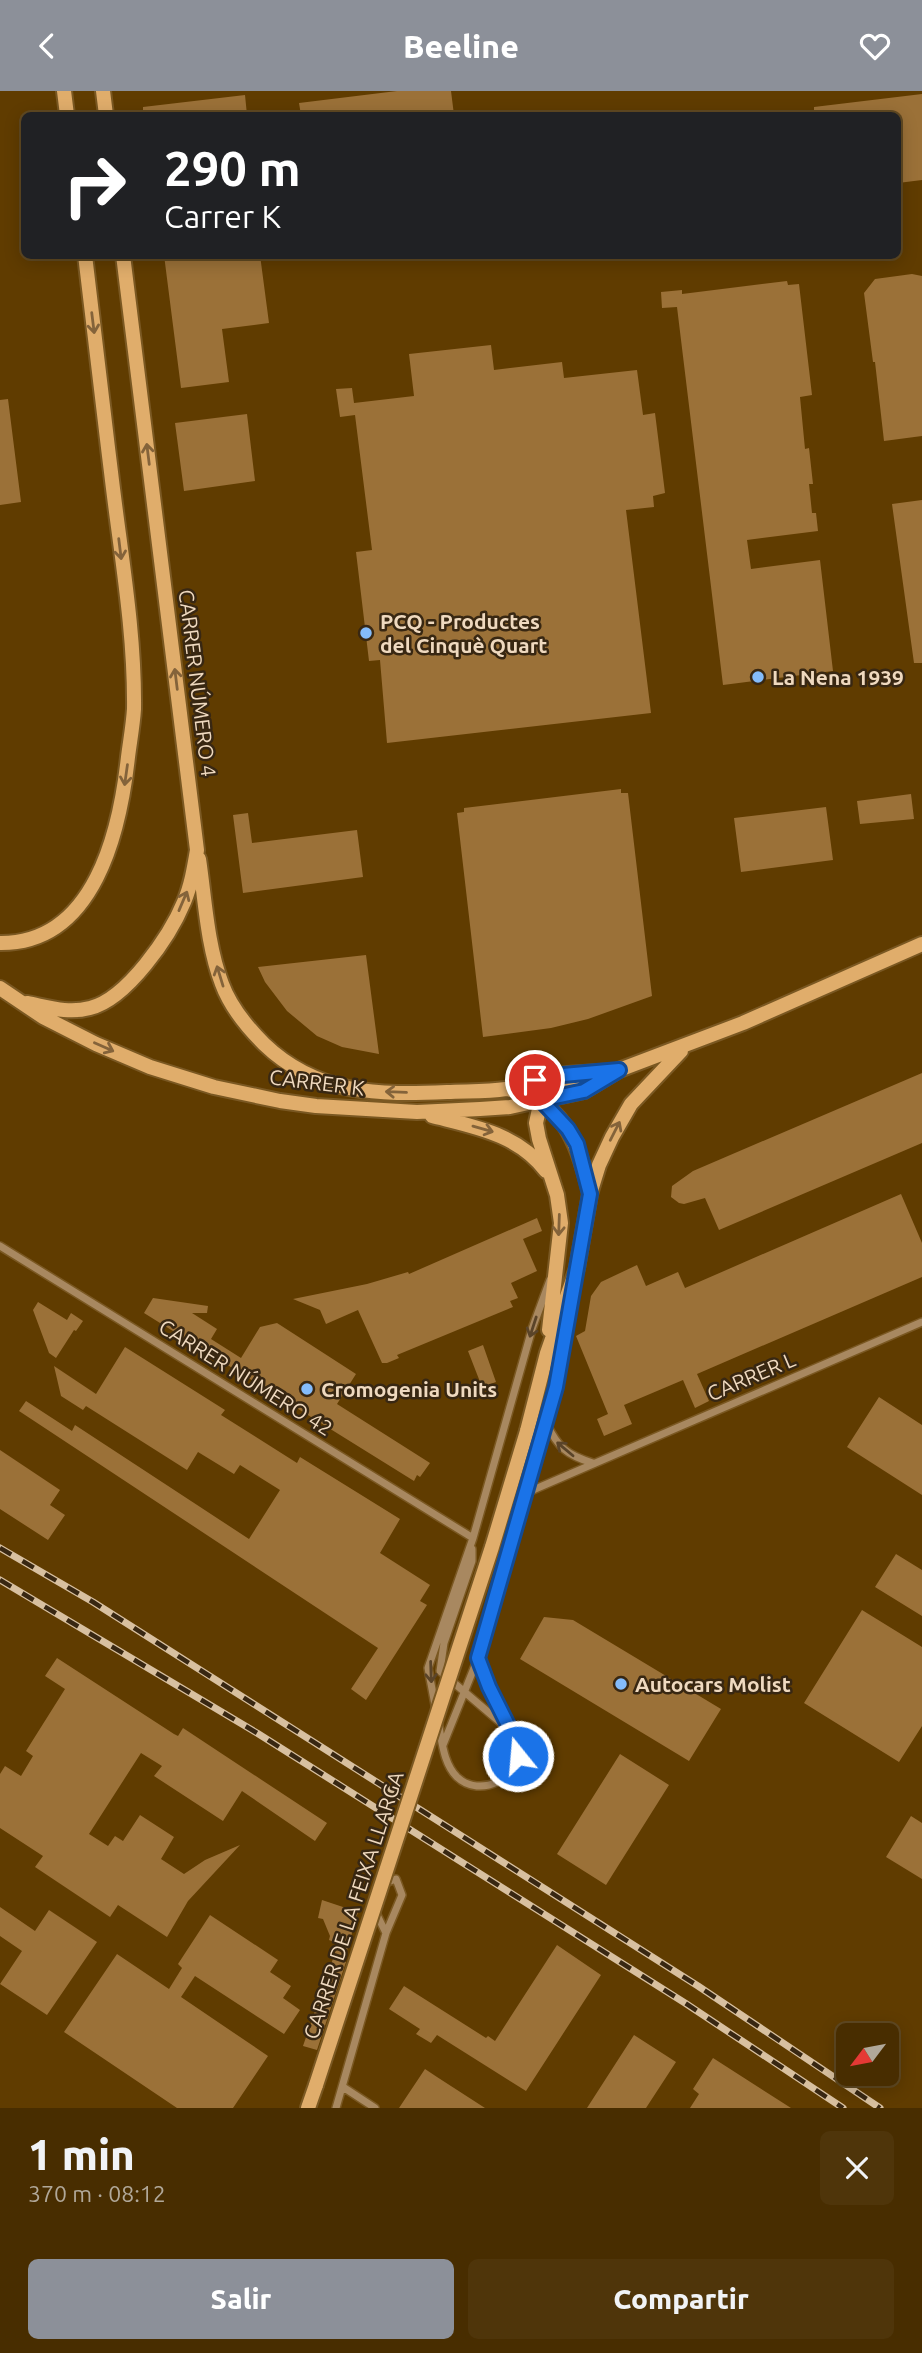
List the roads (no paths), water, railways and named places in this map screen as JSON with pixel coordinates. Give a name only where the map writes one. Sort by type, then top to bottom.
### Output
[{"type":"main road","points":[[64,91],[67,112]]},
{"type":"main road","points":[[103,91],[106,112]]},
{"type":"main road","points":[[2,943],[39,936],[55,927],[70,916],[90,891],[119,818],[128,762],[134,711],[130,632],[85,259]]},
{"type":"main road","name":"CARRER NÚMERO 4","points":[[22,1002],[60,1011],[89,1009],[127,987],[165,935],[184,903],[197,850],[123,259]]},
{"type":"main road","name":"CARRER K","points":[[197,850],[222,985],[235,1010],[252,1032],[284,1061],[305,1074],[348,1090],[421,1093],[506,1089],[552,1076],[619,1070]]},
{"type":"main road","name":"CARRER K","points":[[0,988],[43,1017],[105,1048],[150,1067],[214,1087],[316,1106],[417,1112],[480,1109],[584,1091],[619,1070],[684,1047],[922,944]]},
{"type":"main road","name":"CARRER DE LA FEIXA LLARGA","points":[[309,2108],[492,1547],[547,1353],[577,1268],[590,1194],[607,1146],[631,1104],[684,1047]]},
{"type":"main road","points":[[541,1100],[550,1091],[581,1074]]},
{"type":"main road","name":"CARRER DE LA FEIXA LLARGA","points":[[506,1089],[541,1100],[568,1129],[577,1144],[590,1194]]},
{"type":"main road","name":"CARRER DE LA FEIXA LLARGA","points":[[541,1100],[536,1123],[538,1139],[556,1189],[561,1223],[547,1353]]},
{"type":"main road","name":"CARRER DE LA FEIXA LLARGA","points":[[417,1112],[490,1131],[519,1145],[537,1160],[556,1189]]},
{"type":"street","name":"CARRER NÚMERO 42","points":[[0,1246],[473,1538]]},
{"type":"street","name":"CARRER DE LA FEIXA LLARGA","points":[[473,1538],[472,1561],[444,1643],[440,1671],[505,1724],[518,1745],[515,1765],[503,1779],[474,1787],[456,1776],[450,1767],[443,1746],[428,1668],[473,1538],[532,1329],[556,1262]]},
{"type":"street","name":"CARRER DE LA FEIXA LLARGA","points":[[443,1746],[478,1658],[546,1423],[556,1387],[577,1268]]},
{"type":"street","name":"CARRER L","points":[[526,1493],[922,1322]]},
{"type":"street","points":[[546,1423],[557,1444],[576,1458],[593,1464]]},
{"type":"street","points":[[478,1658],[514,1737]]},
{"type":"street","name":"CARRER DE LA FEIXA LLARGA","points":[[336,2108],[386,1933],[402,1895],[396,1879],[382,1883],[374,1909],[386,1933]]},
{"type":"street","points":[[343,2087],[375,2108]]},
{"type":"railway","points":[[0,1548],[93,1602],[698,1986],[880,2108]]},
{"type":"railway","points":[[0,1580],[257,1733],[685,2003],[843,2108]]},
{"type":"place","name":"PCQ - Productes del Cinquè Quart","points":[[366,633]]},
{"type":"place","name":"La Nena 1939","points":[[758,677]]},
{"type":"place","name":"Cromogenia Units","points":[[307,1389]]},
{"type":"place","name":"Autocars Molist","points":[[621,1684]]}]
